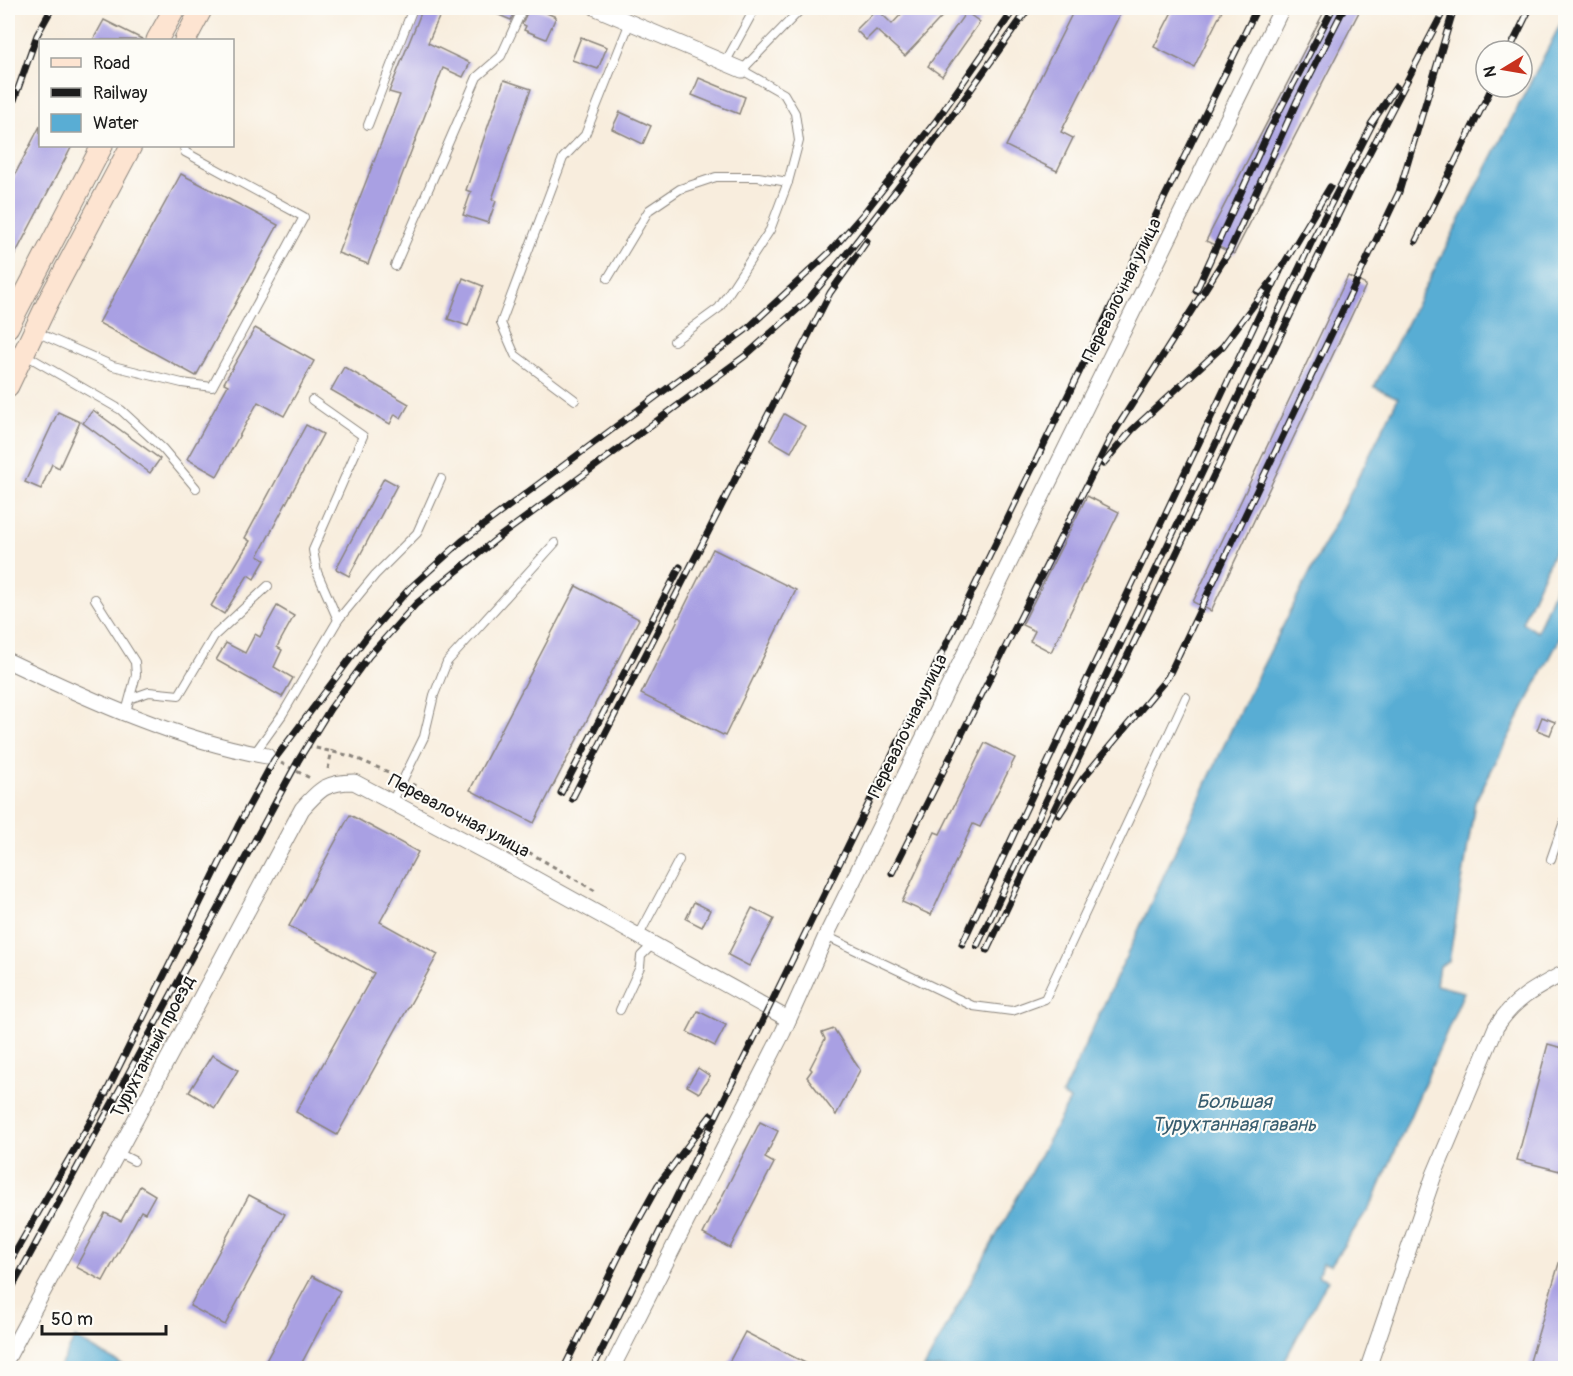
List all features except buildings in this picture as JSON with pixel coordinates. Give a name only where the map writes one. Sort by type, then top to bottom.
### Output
[{"type":"street","points":[[159,39],[175,8]]},
{"type":"street","points":[[186,39],[202,8]]},
{"type":"street","points":[[596,8],[742,70]]},
{"type":"street","name":"Перевалочная улица","points":[[325,786],[337,782],[354,782],[503,861],[788,1019],[826,936],[1282,8]]},
{"type":"street","points":[[8,327],[101,147]]},
{"type":"street","points":[[8,386],[130,147]]},
{"type":"street","points":[[8,661],[64,687],[129,705],[234,750],[260,755]]},
{"type":"street","name":"Турухтанный проезд","points":[[8,1357],[302,809],[325,786]]},
{"type":"street","points":[[1368,1368],[1434,1175],[1496,1027],[1506,1011],[1518,1000],[1566,972]]},
{"type":"street","points":[[612,1368],[788,1019]]},
{"type":"lane","points":[[368,125],[413,8]]},
{"type":"lane","points":[[395,266],[477,77],[501,56],[523,8]]},
{"type":"lane","points":[[725,63],[755,8]]},
{"type":"lane","points":[[674,341],[719,308],[770,230],[788,182],[799,141],[795,113],[784,94],[742,70],[802,8]]},
{"type":"lane","points":[[575,400],[515,355],[501,323],[563,158],[585,135],[630,22]]},
{"type":"lane","points":[[34,332],[114,366],[182,383],[212,387],[304,217],[185,152],[183,147]]},
{"type":"lane","points":[[608,278],[649,210],[680,189],[716,177],[758,177],[788,182]]},
{"type":"lane","points":[[23,353],[121,410],[163,448],[196,488]]},
{"type":"lane","points":[[312,400],[363,436],[313,550],[317,572],[331,599],[338,620]]},
{"type":"lane","points":[[260,755],[338,620],[375,575],[417,533],[441,479]]},
{"type":"lane","points":[[392,802],[424,736],[434,695],[447,662],[555,543]]},
{"type":"lane","points":[[129,705],[148,692],[179,695],[214,636],[268,586]]},
{"type":"lane","points":[[95,599],[135,662],[136,675],[129,705]]},
{"type":"lane","points":[[826,936],[973,1006],[1012,1011],[1045,999],[1186,697]]},
{"type":"lane","points":[[1551,859],[1566,816]]},
{"type":"lane","points":[[638,937],[679,860]]},
{"type":"lane","points":[[620,1010],[640,968],[641,956],[652,945]]},
{"type":"lane","points":[[118,1153],[134,1161]]},
{"type":"path","points":[[307,746],[351,756],[404,779],[597,892]]},
{"type":"path","points":[[260,755],[325,786]]},
{"type":"water","name":"Большая Турухтанная гавань","points":[[1565,15],[1565,527],[1522,622],[1537,632],[1565,564],[1565,623],[1557,644],[1475,802],[1449,962],[1439,966],[1436,985],[1464,992],[1374,1200],[1331,1265],[1322,1263],[1318,1276],[1328,1280],[1285,1360],[1283,1368],[924,1368],[1070,1100],[1062,1095],[1238,715],[1398,398],[1374,387],[1522,99],[1534,99],[1534,75]]},
{"type":"water","points":[[75,1338],[128,1368],[59,1368]]},
{"type":"railway","points":[[8,117],[37,35],[52,8]]},
{"type":"railway","points":[[8,1265],[100,1105],[238,826],[274,760],[368,635],[409,589],[462,541],[747,329],[829,253],[864,213],[936,121],[1015,8]]},
{"type":"railway","points":[[8,1295],[298,761],[330,709],[369,656],[416,604],[499,537],[745,356],[807,301],[932,144],[1029,8]]},
{"type":"railway","points":[[593,1368],[1257,8]]},
{"type":"railway","points":[[1196,291],[1269,131],[1333,8]]},
{"type":"railway","points":[[892,873],[1111,437],[1230,250],[1297,101],[1344,8]]},
{"type":"railway","points":[[987,950],[1351,188],[1445,8]]},
{"type":"railway","points":[[1059,815],[1084,777],[1168,677],[1399,192],[1454,8]]},
{"type":"railway","points":[[1515,39],[1530,8]]},
{"type":"railway","points":[[1371,124],[1396,87]]},
{"type":"railway","points":[[1416,241],[1486,99]]},
{"type":"railway","points":[[977,946],[1314,237],[1375,119]]},
{"type":"railway","points":[[1103,464],[1132,430],[1223,346],[1282,267],[1330,187]]},
{"type":"railway","points":[[572,799],[830,293],[867,241]]},
{"type":"railway","points":[[962,944],[1282,267]]},
{"type":"railway","points":[[561,793],[680,567]]},
{"type":"railway","points":[[564,1368],[623,1248],[658,1185],[711,1115]]}]
